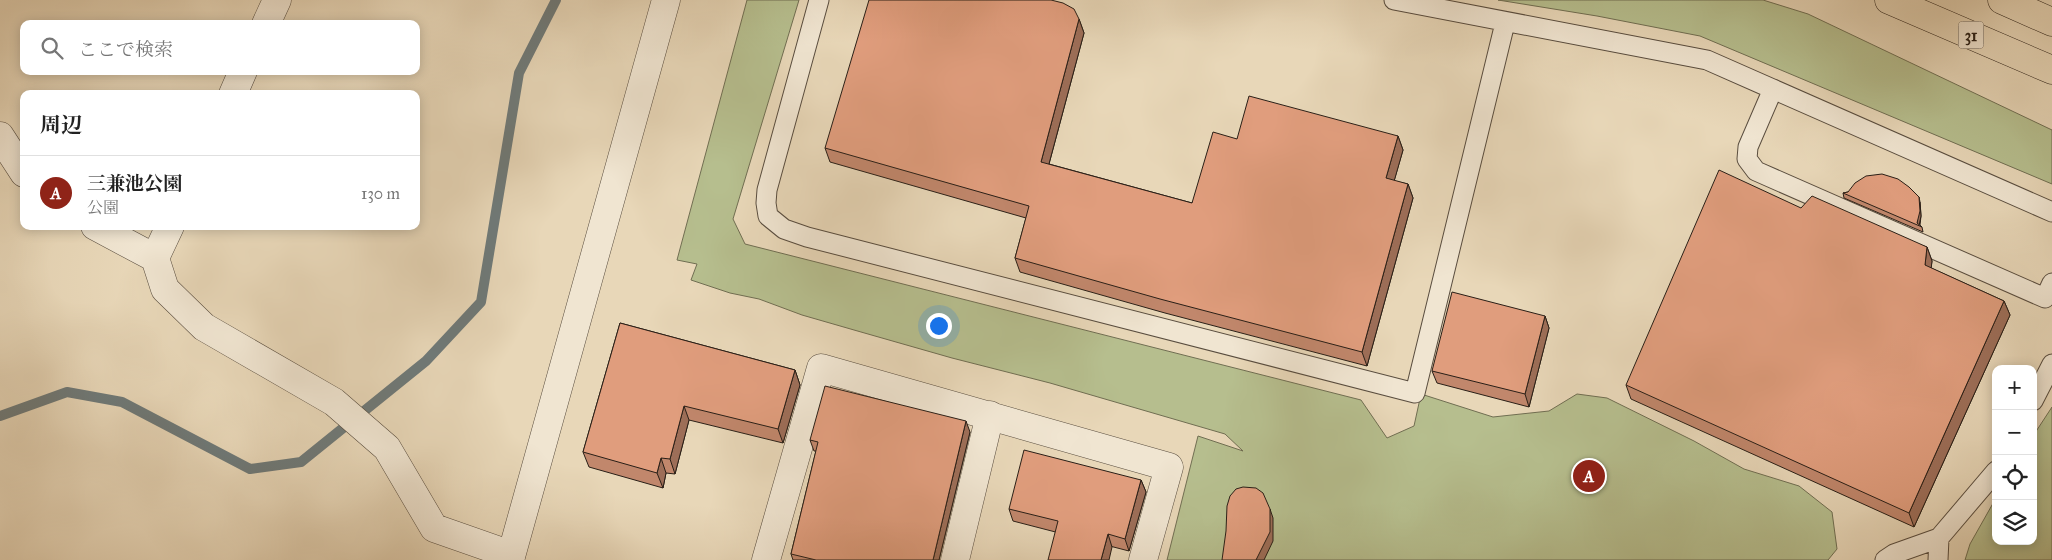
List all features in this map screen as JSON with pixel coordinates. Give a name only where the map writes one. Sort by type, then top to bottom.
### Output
[{"type":"main road","name":"31","points":[[1889,0],[2052,70]]},
{"type":"main road","points":[[2002,0],[2052,22]]},
{"type":"street","points":[[268,20],[277,0]]},
{"type":"street","points":[[168,230],[155,258],[165,290],[204,327],[334,402],[387,448],[434,528],[511,558],[666,0]]},
{"type":"street","points":[[235,90],[241,75]]},
{"type":"street","points":[[0,136],[20,167]]},
{"type":"street","points":[[102,230],[155,258]]},
{"type":"street","points":[[766,560],[821,368],[1169,467],[1143,560]]},
{"type":"street","points":[[955,560],[990,415]]},
{"type":"lane","points":[[819,0],[767,190],[768,216],[784,229],[807,237],[1415,393],[1505,23]]},
{"type":"lane","points":[[1394,0],[1505,23],[1707,60],[2052,212]]},
{"type":"lane","points":[[1773,89],[1748,147],[1747,159],[1756,171],[2050,294]]},
{"type":"lane","points":[[2037,393],[2052,364]]},
{"type":"lane","points":[[1885,560],[1894,554],[1939,538],[1992,476]]},
{"type":"lane","points":[[1938,560],[1939,538]]},
{"type":"green space","points":[[747,0],[799,0],[733,219],[745,244],[1361,400],[1387,438],[1414,426],[1421,394],[1493,417],[1549,411],[1577,394],[1607,398],[1694,441],[1744,469],[1799,486],[1832,512],[1837,549],[1828,560],[1167,560],[1198,436],[1243,451],[1225,434],[1050,383],[952,358],[802,315],[759,299],[730,293],[691,280],[697,264],[677,260]]},
{"type":"green space","points":[[1498,0],[1763,0],[1808,14],[2052,130],[2052,184],[1700,36],[1597,16]]},
{"type":"green space","points":[[2052,407],[2052,560],[1965,560],[1970,544],[1992,505],[1992,545],[2037,545],[2037,430]]},
{"type":"building","points":[[869,0],[1051,0],[1063,3],[1074,9],[1079,19],[1041,162],[1192,203],[1213,132],[1237,139],[1249,96],[1398,136],[1386,178],[1408,184],[1362,352],[1160,299],[1015,258],[1029,206],[825,148]]},
{"type":"building","points":[[1719,170],[1801,208],[1812,196],[1927,247],[1925,265],[2004,301],[1909,513],[1626,385]]},
{"type":"building","points":[[1882,174],[1898,179],[1919,197],[1920,211],[1917,223],[1922,227],[1843,193],[1848,192],[1855,183],[1866,176]]},
{"type":"building","points":[[1452,292],[1545,316],[1525,394],[1432,371]]},
{"type":"building","points":[[620,323],[795,370],[778,429],[684,406],[670,459],[661,458],[657,473],[583,452]]},
{"type":"building","points":[[825,386],[966,421],[933,560],[816,560],[791,554],[818,442],[810,440]]},
{"type":"building","points":[[1024,450],[1141,480],[1125,539],[1108,534],[1101,560],[1048,560],[1058,521],[1009,509]]},
{"type":"building","points":[[1243,487],[1256,488],[1263,493],[1270,509],[1270,532],[1256,560],[1222,560],[1227,506],[1230,496],[1236,489]]},
{"type":"waterway","points":[[0,416],[67,392],[122,402],[250,469],[301,462],[426,361],[481,302],[519,73],[556,0]]},
{"type":"place","name":"三兼池公園","points":[[1589,476]]}]
